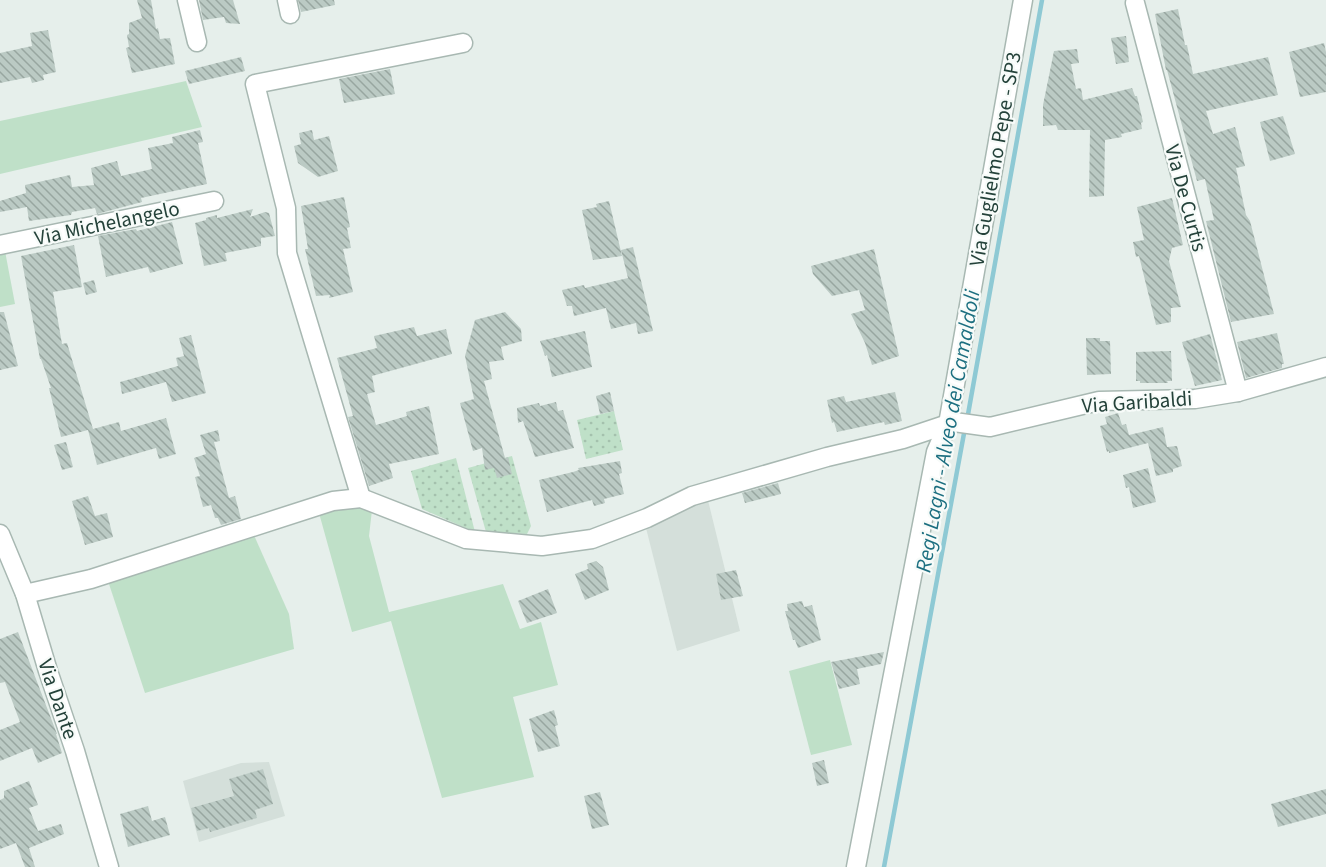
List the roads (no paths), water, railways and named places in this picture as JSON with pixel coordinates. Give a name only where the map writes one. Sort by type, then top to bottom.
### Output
[{"type":"street","points":[[187,0],[197,42]]},
{"type":"street","name":"Via Guglielmo Pepe - SP3","points":[[856,867],[936,452],[951,423],[1023,0]]},
{"type":"street","name":"Via De Curtis","points":[[1135,3],[1238,392]]},
{"type":"street","points":[[361,498],[287,253],[286,208],[255,84],[463,43]]},
{"type":"street","name":"Via Michelangelo","points":[[0,245],[214,201]]},
{"type":"street","name":"Via Garibaldi","points":[[951,423],[990,427],[1099,401],[1195,399],[1238,392],[1326,367]]},
{"type":"street","points":[[25,594],[91,579],[333,501],[361,498],[466,539],[537,547],[592,539],[647,518],[692,496],[827,457],[903,439],[951,423]]},
{"type":"street","name":"Via Dante","points":[[0,534],[25,594],[109,867]]},
{"type":"waterway","name":"Regi Lagni - Alveo dei Camaldoli","points":[[967,420],[1042,0]]},
{"type":"waterway","name":"Regi Lagni - Alveo dei Camaldoli","points":[[884,867],[965,428]]}]
